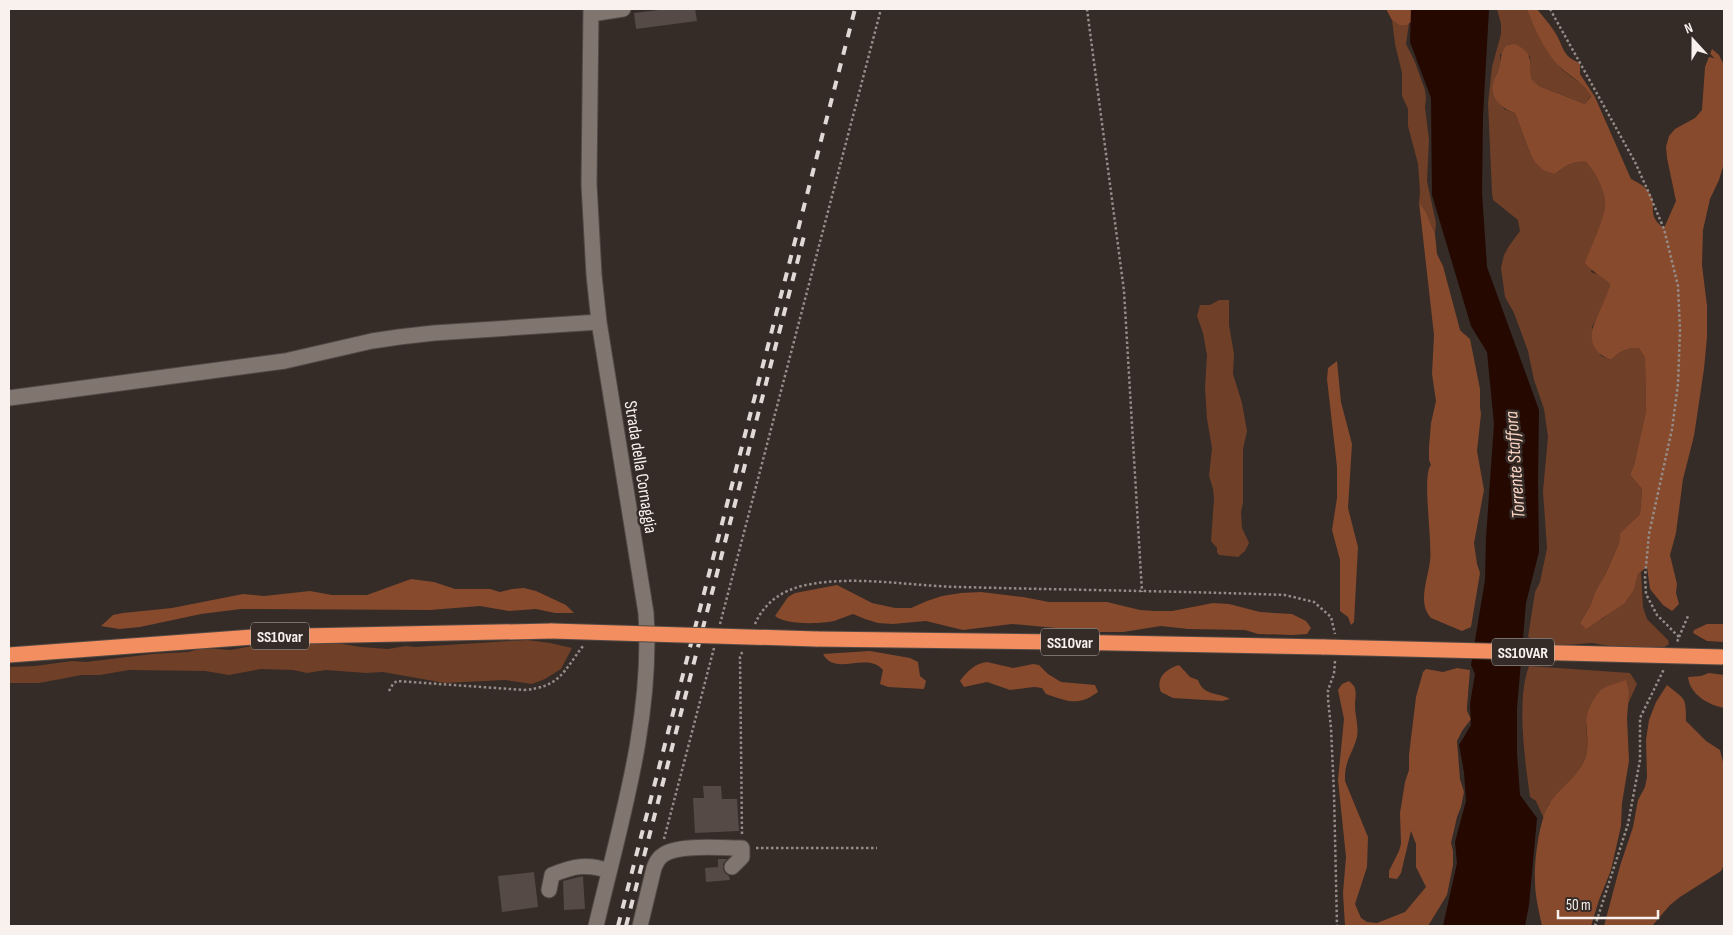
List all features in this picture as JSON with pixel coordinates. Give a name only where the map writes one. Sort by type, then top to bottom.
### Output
[{"type":"highway","name":"SS10var","points":[[9,655],[253,637],[552,631],[816,640],[1071,642],[1332,648]]},
{"type":"highway","name":"SS10VAR","points":[[1332,648],[1723,657]]},
{"type":"street","points":[[591,11],[623,9]]},
{"type":"street","name":"Strada della Cornaggia","points":[[591,11],[589,184],[594,275],[599,322],[646,613],[648,641],[645,689],[630,785],[596,926]]},
{"type":"street","points":[[9,398],[285,361],[390,338],[434,333],[599,322]]},
{"type":"street","points":[[640,926],[654,868],[662,855],[678,849],[742,848],[742,857],[732,867]]},
{"type":"street","points":[[548,890],[552,875],[571,867],[597,866],[609,871]]},
{"type":"path","points":[[720,625],[881,9]]},
{"type":"path","points":[[1087,9],[1124,291],[1142,592]]},
{"type":"path","points":[[1550,9],[1645,184],[1664,228],[1678,286],[1680,330],[1678,384],[1672,428],[1649,534],[1645,577],[1646,594],[1657,615],[1679,637]]},
{"type":"path","points":[[752,631],[760,614],[769,602],[784,592],[805,585],[846,580],[941,587],[1285,595],[1314,602],[1331,617],[1334,674],[1328,690],[1328,699],[1334,793],[1337,926]]},
{"type":"path","points":[[1675,645],[1688,616]]},
{"type":"path","points":[[389,691],[397,681],[524,690],[538,688],[559,678],[586,642]]},
{"type":"path","points":[[662,855],[662,848],[715,644]]},
{"type":"path","points":[[744,648],[740,656],[742,848],[877,848]]},
{"type":"path","points":[[1595,926],[1628,824],[1640,760],[1640,718],[1664,668]]},
{"type":"shaded area","points":[[1386,9],[1455,9],[1413,20],[1407,25],[1399,25],[1392,20]]},
{"type":"shaded area","points":[[1497,9],[1527,9],[1538,34],[1553,59],[1565,72],[1585,87],[1591,95],[1585,104],[1539,86],[1531,78],[1530,56],[1500,54],[1501,64],[1493,83],[1504,109],[1515,113],[1530,153],[1555,174],[1569,165],[1577,162],[1586,162],[1597,176],[1602,188],[1605,199],[1604,213],[1591,272],[1602,276],[1610,284],[1608,294],[1592,327],[1601,356],[1611,360],[1617,354],[1624,351],[1639,348],[1645,358],[1646,411],[1630,475],[1642,489],[1640,514],[1620,533],[1619,543],[1606,573],[1580,623],[1602,619],[1615,608],[1625,603],[1634,590],[1638,574],[1641,572],[1643,607],[1647,619],[1668,640],[1669,644],[1662,649],[1615,647],[1592,643],[1554,646],[1528,637],[1535,592],[1540,582],[1547,548],[1543,491],[1548,437],[1544,409],[1534,380],[1528,351],[1514,313],[1505,297],[1501,268],[1504,255],[1520,231],[1518,220],[1493,200],[1492,193],[1488,103],[1492,67],[1501,34],[1501,24]]},
{"type":"shaded area","points":[[1527,9],[1537,9],[1554,31],[1567,55],[1580,63],[1580,74],[1595,97],[1631,179],[1642,185],[1651,194],[1654,217],[1664,228],[1676,201],[1667,158],[1666,147],[1669,136],[1675,129],[1695,118],[1702,110],[1705,67],[1712,49],[1719,55],[1724,65],[1724,163],[1719,180],[1710,199],[1703,230],[1702,265],[1707,306],[1704,369],[1694,436],[1683,479],[1676,533],[1670,555],[1677,584],[1676,593],[1679,604],[1672,611],[1663,605],[1650,589],[1647,567],[1638,574],[1634,590],[1625,603],[1586,629],[1580,623],[1606,573],[1619,543],[1620,533],[1640,514],[1642,489],[1630,475],[1646,411],[1645,358],[1639,348],[1634,348],[1617,354],[1611,360],[1599,353],[1593,345],[1594,326],[1610,284],[1585,263],[1600,225],[1605,204],[1602,187],[1596,176],[1586,162],[1577,162],[1569,165],[1555,174],[1543,170],[1530,153],[1515,113],[1501,105],[1494,97],[1494,80],[1500,67],[1501,56],[1506,46],[1515,44],[1528,54],[1531,78],[1539,86],[1585,104],[1591,96],[1581,83],[1564,71],[1550,55],[1536,31]]},
{"type":"shaded area","points":[[1392,20],[1399,25],[1409,23],[1406,44],[1425,90],[1429,140],[1427,181],[1436,223],[1435,234],[1426,212],[1419,202],[1418,164],[1408,126],[1408,109],[1402,96],[1402,73],[1395,44]]},
{"type":"shaded area","points":[[1419,202],[1426,212],[1435,234],[1437,254],[1443,266],[1460,330],[1470,339],[1480,389],[1481,414],[1477,451],[1484,490],[1474,543],[1480,573],[1471,627],[1462,631],[1431,618],[1427,612],[1424,598],[1430,556],[1427,478],[1431,465],[1429,447],[1431,423],[1436,401],[1432,374],[1434,335]]},
{"type":"shaded area","points":[[1219,300],[1229,300],[1229,325],[1234,354],[1233,374],[1242,403],[1247,431],[1243,449],[1243,503],[1241,512],[1242,528],[1249,543],[1245,551],[1238,557],[1219,555],[1217,548],[1211,541],[1214,499],[1209,476],[1212,448],[1207,419],[1205,388],[1207,355],[1203,333],[1197,316],[1200,305],[1210,305]]},
{"type":"shaded area","points":[[1337,361],[1341,402],[1352,444],[1348,508],[1358,547],[1354,622],[1351,625],[1348,617],[1340,611],[1340,560],[1332,530],[1337,498],[1337,467],[1327,379],[1328,368]]},
{"type":"shaded area","points":[[411,579],[434,582],[455,589],[490,589],[500,592],[524,588],[536,591],[566,605],[574,613],[555,613],[536,609],[509,611],[480,606],[430,610],[241,609],[201,614],[140,627],[119,629],[101,626],[113,615],[172,608],[243,594],[264,596],[310,591],[332,595],[367,595]]},
{"type":"shaded area","points":[[837,585],[872,603],[895,608],[911,608],[942,596],[981,592],[1049,602],[1107,602],[1140,610],[1155,611],[1172,611],[1213,603],[1229,604],[1260,612],[1292,614],[1306,621],[1311,628],[1307,634],[1293,635],[1258,634],[1245,630],[1188,629],[1161,626],[1123,632],[1099,632],[1012,624],[963,630],[926,621],[893,624],[878,623],[853,614],[834,621],[820,623],[786,621],[775,616],[788,597],[795,593]]},
{"type":"shaded area","points":[[1707,624],[1724,624],[1724,642],[1707,641],[1693,633],[1694,630]]},
{"type":"shaded area","points":[[527,640],[572,648],[561,669],[545,679],[532,684],[505,680],[445,683],[383,672],[366,673],[326,670],[307,673],[293,670],[261,669],[229,675],[205,671],[129,670],[100,675],[82,675],[39,683],[9,683],[9,667],[72,661],[86,662],[152,654],[188,652],[204,648],[231,650],[257,645],[285,643],[336,643],[388,649],[406,646]]},
{"type":"shaded area","points":[[870,651],[910,658],[918,662],[920,676],[926,681],[924,689],[888,687],[880,684],[883,670],[876,665],[869,663],[835,664],[828,661],[823,654]]},
{"type":"shaded area","points":[[987,662],[1013,668],[1033,664],[1039,665],[1048,674],[1061,682],[1095,685],[1098,692],[1084,700],[1072,701],[1046,694],[1042,688],[1010,690],[987,682],[964,687],[960,681],[966,674],[975,666]]},
{"type":"shaded area","points":[[1179,665],[1190,677],[1198,680],[1203,689],[1230,699],[1222,701],[1173,698],[1161,692],[1159,682],[1163,675]]},
{"type":"shaded area","points":[[1529,666],[1630,673],[1637,684],[1627,706],[1629,693],[1586,725],[1588,749],[1584,761],[1578,772],[1548,805],[1544,819],[1536,801],[1530,797],[1524,748],[1523,696]]},
{"type":"shaded area","points":[[1457,668],[1470,670],[1467,711],[1471,719],[1457,741],[1460,779],[1464,792],[1451,843],[1453,865],[1447,895],[1428,926],[1345,926],[1343,893],[1346,857],[1338,780],[1344,719],[1338,690],[1342,684],[1349,681],[1354,686],[1357,737],[1346,768],[1345,781],[1368,837],[1367,867],[1355,904],[1361,918],[1367,922],[1377,923],[1405,912],[1426,887],[1416,867],[1416,844],[1411,831],[1401,873],[1397,879],[1389,878],[1389,871],[1401,844],[1400,813],[1409,770],[1416,697],[1423,672],[1426,669],[1443,672]]},
{"type":"shaded area","points":[[1709,673],[1724,675],[1724,708],[1707,702],[1692,689],[1688,677]]},
{"type":"shaded area","points":[[1626,680],[1629,693],[1627,718],[1629,761],[1622,803],[1621,826],[1611,870],[1591,926],[1542,926],[1537,904],[1535,873],[1536,853],[1545,813],[1552,800],[1576,774],[1584,761],[1588,746],[1587,716],[1594,699],[1604,688]]},
{"type":"shaded area","points":[[1667,685],[1683,699],[1686,707],[1686,721],[1706,741],[1720,750],[1724,766],[1724,865],[1721,871],[1670,905],[1652,926],[1604,926],[1620,866],[1633,827],[1638,800],[1645,787],[1647,777],[1646,740],[1649,720],[1656,702]]},
{"type":"water","name":"Torrente Staffora","points":[[1411,9],[1489,9],[1483,116],[1482,193],[1487,267],[1539,410],[1539,552],[1526,603],[1517,708],[1517,754],[1520,795],[1537,818],[1529,905],[1525,926],[1443,926],[1457,863],[1455,842],[1466,801],[1464,772],[1459,745],[1471,725],[1470,704],[1475,674],[1471,665],[1485,580],[1494,424],[1487,352],[1471,326],[1432,195],[1431,98],[1410,42]]},
{"type":"building","points":[[667,9],[695,9],[697,21],[636,29],[634,13]]},
{"type":"building","points":[[703,786],[721,786],[722,799],[737,799],[739,831],[695,833],[693,798],[704,798]]},
{"type":"building","points":[[718,859],[727,859],[723,864],[723,869],[730,880],[706,882],[705,868],[718,867]]},
{"type":"building","points":[[534,872],[538,907],[502,912],[498,876]]},
{"type":"building","points":[[583,876],[585,909],[564,910],[563,881]]},
{"type":"railway","points":[[618,926],[855,9]]},
{"type":"railway","points":[[626,926],[804,236]]}]
